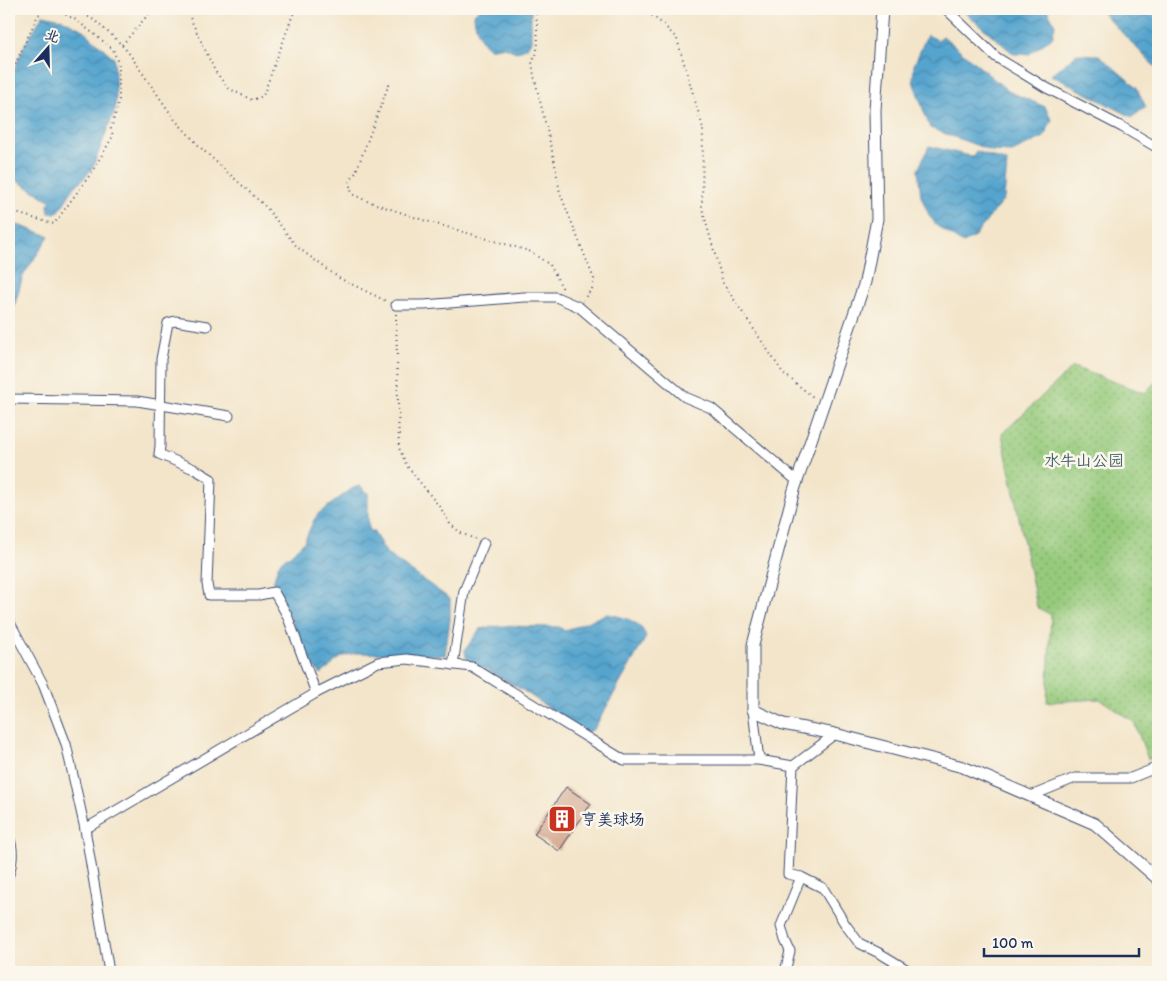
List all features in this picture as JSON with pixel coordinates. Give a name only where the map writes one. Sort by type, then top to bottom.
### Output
[{"type":"street","points":[[759,760],[753,710],[753,645],[797,481],[865,282],[877,219],[875,110],[882,9]]},
{"type":"street","points":[[946,9],[996,57],[1045,87],[1158,148]]},
{"type":"street","points":[[396,305],[424,305],[524,297],[556,297],[575,305],[685,397],[711,408],[797,481]]},
{"type":"street","points":[[207,326],[175,321],[168,323],[161,359],[159,454],[196,470],[210,479],[207,584],[209,595],[259,595],[274,592],[287,615],[316,693]]},
{"type":"street","points":[[9,399],[137,401],[229,416]]},
{"type":"street","points":[[452,665],[464,591],[484,543]]},
{"type":"street","points":[[9,621],[43,684],[66,744],[84,829],[109,972]]},
{"type":"street","points":[[84,829],[316,693],[378,662],[407,659],[472,667],[624,760],[759,760],[793,766],[835,734]]},
{"type":"street","points":[[753,710],[783,724],[835,734],[963,766],[1095,824],[1158,879]]},
{"type":"street","points":[[793,766],[788,874],[801,877],[823,888],[859,943],[911,972]]},
{"type":"street","points":[[1031,796],[1075,778],[1131,778],[1158,767]]},
{"type":"street","points":[[9,837],[12,845],[12,864],[9,874]]},
{"type":"street","points":[[785,972],[790,951],[784,940],[781,926],[801,877]]},
{"type":"path","points":[[9,78],[38,15],[50,9]]},
{"type":"path","points":[[9,211],[54,224],[92,172],[113,136],[111,129],[119,101],[119,66],[113,49],[76,20],[55,9]]},
{"type":"path","points":[[75,9],[94,20],[122,45],[175,120],[203,150],[266,208],[296,247],[339,278],[396,305],[399,448],[407,466],[442,510],[450,524],[461,533],[484,543]]},
{"type":"path","points":[[122,45],[153,9]]},
{"type":"path","points":[[186,9],[215,71],[228,88],[252,100],[263,96],[295,9]]},
{"type":"path","points":[[389,84],[355,174],[349,182],[352,194],[423,220],[529,251],[550,265],[575,305],[592,289],[594,279],[560,193],[534,76],[532,62],[536,55],[538,43],[536,9]]},
{"type":"path","points":[[644,9],[677,38],[703,128],[702,208],[723,283],[783,373],[823,405]]},
{"type":"green space","name":"水牛山公园","points":[[1073,367],[1145,393],[1158,379],[1158,757],[1148,759],[1134,722],[1100,699],[1047,702],[1051,615],[1037,607],[1002,434]]},
{"type":"water","points":[[480,9],[531,9],[531,41],[527,47],[517,52],[504,47],[487,47],[479,34],[474,18],[474,14]]},
{"type":"water","points":[[961,9],[1047,9],[1055,25],[1052,38],[1029,54],[1014,54]]},
{"type":"water","points":[[1099,9],[1158,9],[1158,70]]},
{"type":"water","points":[[43,15],[62,19],[83,30],[114,58],[115,109],[93,167],[73,189],[59,211],[54,213],[49,213],[48,205],[51,201],[9,176],[9,82],[25,44]]},
{"type":"water","points":[[927,35],[938,40],[943,36],[1008,91],[1045,107],[1052,120],[1044,137],[1012,152],[992,151],[930,128],[913,81],[914,65]]},
{"type":"water","points":[[1077,54],[1099,55],[1136,87],[1146,107],[1132,117],[1051,75]]},
{"type":"water","points":[[929,146],[974,157],[976,151],[1007,162],[1004,199],[973,238],[963,243],[937,226],[929,215],[921,196],[918,170]]},
{"type":"water","points":[[9,222],[49,236],[23,276],[9,324]]},
{"type":"water","points":[[360,486],[368,493],[368,524],[370,531],[373,531],[387,554],[450,599],[450,620],[445,655],[350,654],[337,660],[321,674],[314,667],[273,583],[278,566],[282,560],[304,542],[318,514],[353,488]]},
{"type":"water","points":[[606,614],[618,616],[636,623],[646,637],[594,729],[585,733],[524,691],[470,662],[466,657],[465,650],[480,629],[500,626],[559,627],[565,631]]},
{"type":"building","name":"亨美球场","points":[[566,787],[591,804],[559,851],[534,834]]},
{"type":"place","name":"亨美球场","points":[[562,819]]}]
